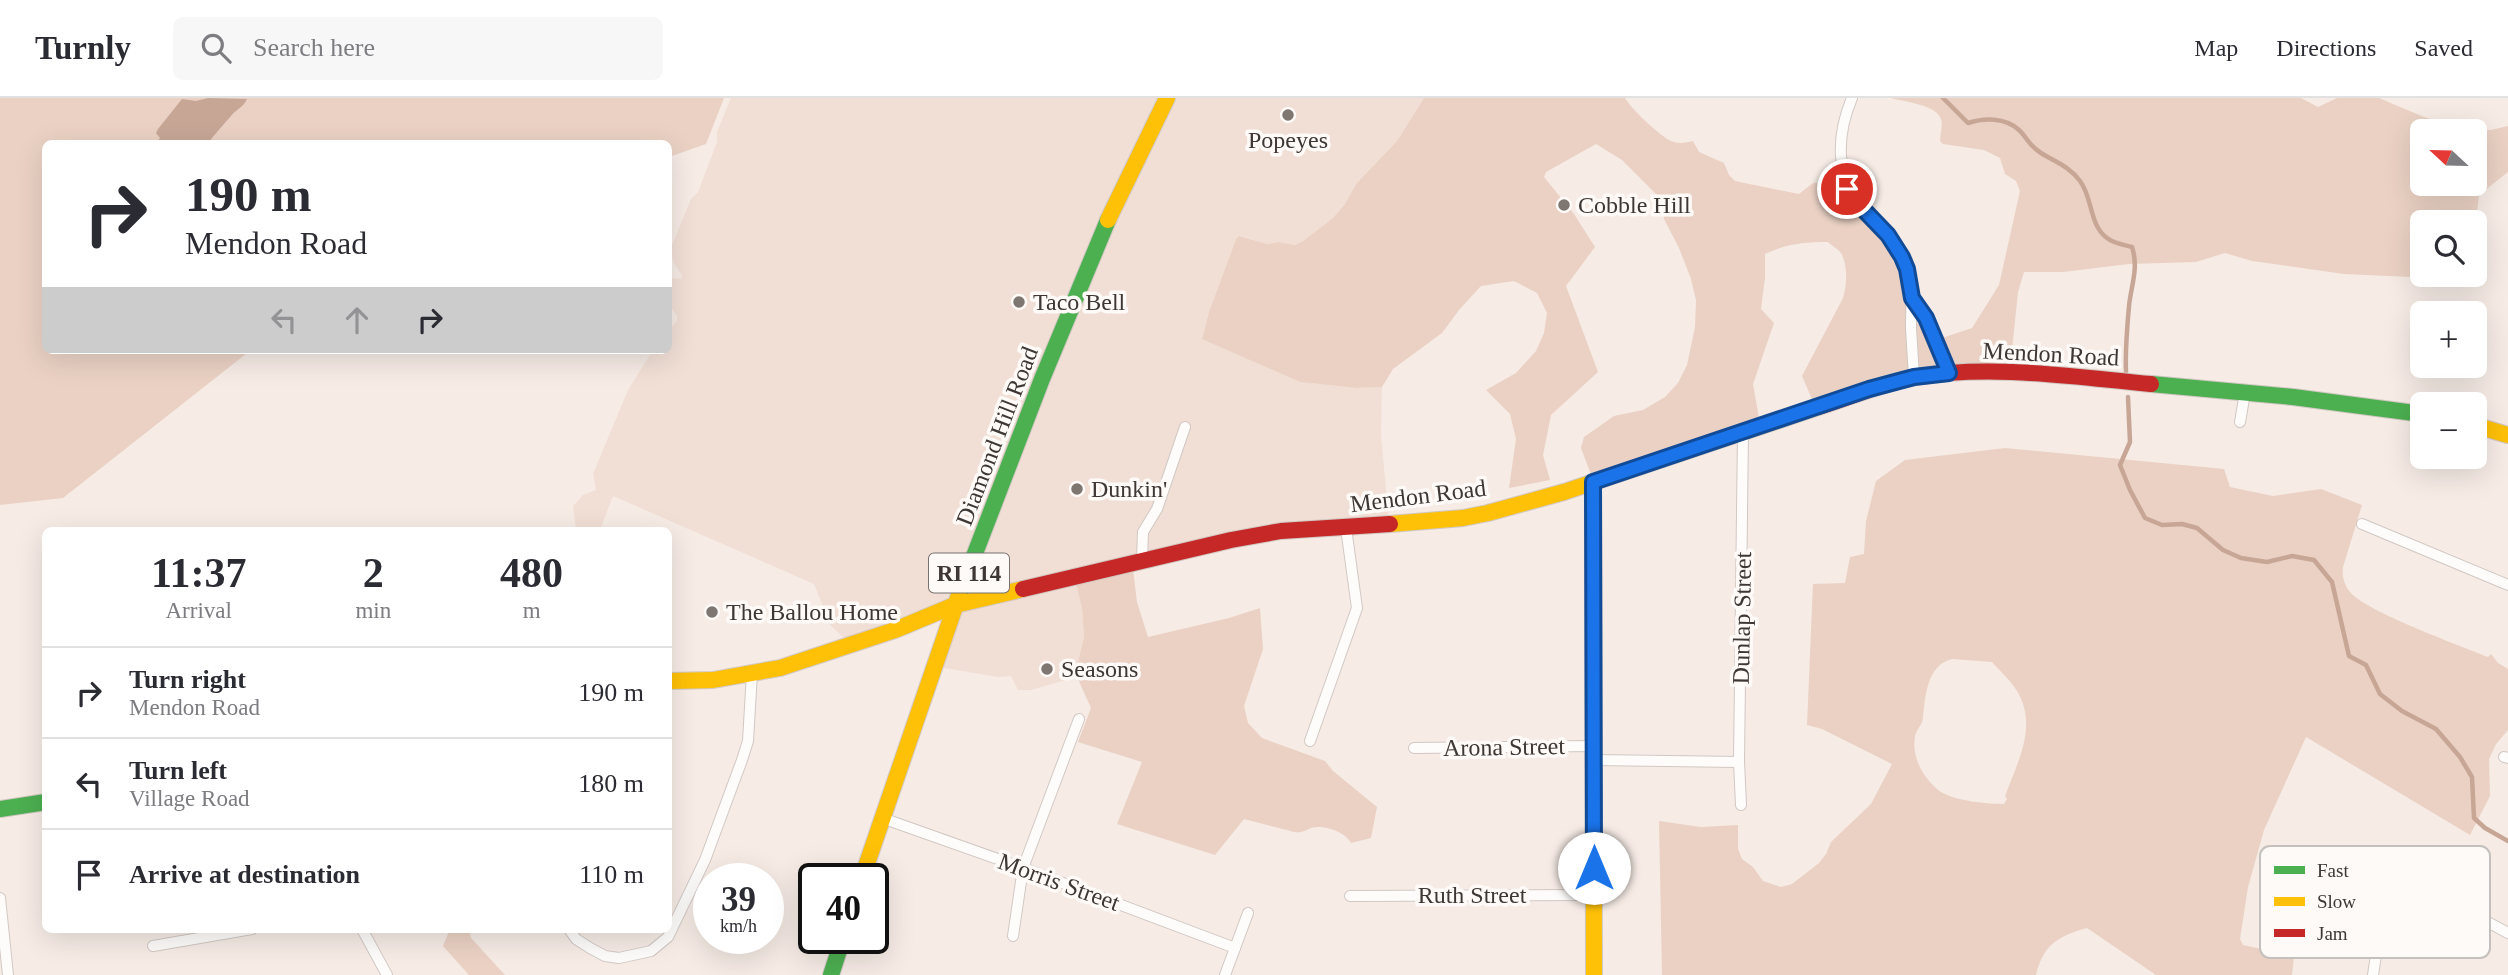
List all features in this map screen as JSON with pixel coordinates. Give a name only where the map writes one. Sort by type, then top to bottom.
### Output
[{"type":"main road","name":"Diamond Hill Road","points":[[867,863],[956,605],[1042,379],[1098,243],[1167,98]]},
{"type":"main road","name":"Mendon Road","points":[[672,681],[713,680],[780,668],[895,630],[956,605],[1142,559],[1281,531],[1463,518],[1542,498],[1869,389],[1914,377],[1949,373],[2047,374],[2410,413]]},
{"type":"main road","points":[[2487,429],[2508,435]]},
{"type":"main road","points":[[1593,482],[1594,975]]},
{"type":"main road","points":[[0,808],[42,803]]},
{"type":"main road","points":[[831,975],[838,954]]},
{"type":"street","points":[[1852,98],[1843,127],[1840,151],[1843,175],[1847,189],[1888,235],[1907,269],[1912,298],[1914,377]]},
{"type":"street","points":[[1912,298],[1926,318],[1949,373]]},
{"type":"street","points":[[2240,422],[2245,393]]},
{"type":"street","points":[[1142,559],[1143,532],[1157,509],[1185,426]]},
{"type":"street","name":"Dunlap Street","points":[[1741,805],[1739,762],[1743,431]]},
{"type":"street","points":[[2362,524],[2508,584]]},
{"type":"street","points":[[1310,741],[1357,608],[1346,528]]},
{"type":"street","points":[[672,931],[705,860],[742,761],[748,741],[752,673]]},
{"type":"street","points":[[1013,936],[1023,868],[1079,719]]},
{"type":"street","name":"Arona Street","points":[[1414,748],[1594,753],[1739,762]]},
{"type":"street","name":"Morris Street","points":[[883,818],[1234,948]]},
{"type":"street","name":"Ruth Street","points":[[1350,896],[1594,895]]},
{"type":"street","points":[[0,898],[8,975]]},
{"type":"street","points":[[1225,975],[1248,913]]},
{"type":"street","points":[[2490,924],[2508,933]]},
{"type":"street","points":[[153,946],[228,933]]},
{"type":"street","points":[[364,933],[387,975]]},
{"type":"street","points":[[572,933],[576,939],[605,956],[619,958],[651,951],[671,933]]},
{"type":"shaded area","points":[[0,98],[724,98],[706,144],[672,156],[672,140],[42,140],[42,354],[246,354],[63,498],[0,505]]},
{"type":"shaded area","points":[[208,98],[247,99],[211,140],[158,140],[160,138],[156,133],[158,129],[182,99],[196,101]]},
{"type":"shaded area","points":[[731,98],[1424,98],[1397,141],[1356,184],[1345,204],[1333,218],[1303,241],[1295,245],[1279,242],[1267,244],[1240,236],[1236,239],[1202,338],[1300,382],[1355,388],[1382,387],[1381,435],[1389,522],[1333,528],[1130,564],[1082,608],[1084,637],[1076,677],[1031,690],[1018,690],[1011,676],[998,677],[938,667],[957,612],[849,643],[823,618],[822,604],[814,584],[613,496],[601,527],[576,527],[573,506],[583,495],[596,490],[593,474],[628,390],[650,354],[672,354],[672,327],[677,321],[677,316],[672,308],[672,278],[681,279],[682,275],[674,263],[672,245],[691,199],[698,192],[717,142],[717,132]]},
{"type":"shaded area","points":[[1424,98],[1625,98],[1639,115],[1666,138],[1679,143],[1693,141],[1699,152],[1724,163],[1735,181],[1799,194],[1813,183],[1846,180],[1890,241],[1939,339],[1972,328],[1999,285],[2020,191],[2016,181],[2005,174],[2000,158],[1984,150],[1943,144],[1940,141],[1941,120],[1936,113],[1925,106],[1891,98],[2301,98],[2318,107],[2337,98],[2379,98],[2430,119],[2410,119],[2410,196],[2479,196],[2477,210],[2410,210],[2410,277],[2344,274],[2252,261],[2225,253],[2196,262],[2129,264],[2063,272],[2024,272],[2018,292],[2010,369],[1928,378],[1815,406],[1802,376],[1843,298],[1845,263],[1841,253],[1828,242],[1803,243],[1780,248],[1765,254],[1761,309],[1774,323],[1753,384],[1760,424],[1593,480],[1581,448],[1584,437],[1614,416],[1643,410],[1665,397],[1678,383],[1687,365],[1695,327],[1696,300],[1679,248],[1664,219],[1663,201],[1622,160],[1596,144],[1546,172],[1544,177],[1574,214],[1595,247],[1566,286],[1598,372],[1551,415],[1543,455],[1550,480],[1509,488],[1516,439],[1510,414],[1486,390],[1516,373],[1536,351],[1544,333],[1547,313],[1537,293],[1514,281],[1481,286],[1442,333],[1393,369],[1382,387],[1356,388],[1300,382],[1202,339],[1236,239],[1239,236],[1267,244],[1279,242],[1295,245],[1333,218],[1356,184],[1397,141]]},
{"type":"shaded area","points":[[2508,126],[2508,172],[2487,189],[2487,130]]},
{"type":"shaded area","points":[[2005,448],[2224,469],[2230,487],[2273,496],[2321,489],[2362,505],[2343,567],[2344,580],[2350,592],[2374,609],[2414,628],[2488,657],[2491,654],[2498,663],[2508,669],[2508,730],[2496,744],[2489,759],[2490,796],[2470,835],[2306,737],[2264,830],[2248,887],[2240,939],[2243,945],[2260,949],[2260,958],[2294,958],[2292,975],[2156,975],[2087,928],[2053,943],[2043,956],[2036,975],[1662,975],[1659,821],[1701,827],[1738,825],[1738,849],[1742,859],[1753,867],[1763,881],[1781,887],[1792,884],[1819,863],[1831,842],[1871,804],[1892,764],[1822,729],[1807,725],[1813,584],[1845,583],[1850,557],[1864,554],[1866,521],[1876,481],[1905,460]],"holes":[[[1952,659],[1992,662],[2009,680],[2023,704],[2026,730],[2004,804],[1963,800],[1941,792],[1920,768],[1914,745],[1923,720],[1932,675],[1944,662]]]},
{"type":"shaded area","points":[[1133,569],[1137,602],[1148,637],[1260,608],[1263,649],[1244,706],[1248,723],[1262,738],[1325,761],[1333,771],[1377,807],[1371,838],[1351,843],[1344,835],[1328,828],[1316,827],[1294,832],[1244,819],[1215,855],[1117,824],[1142,762],[1078,742],[1091,708],[1077,677],[1084,637],[1082,608],[1075,579]]},
{"type":"shaded area","points":[[448,933],[470,933],[471,938],[505,975],[469,975],[443,946]]},
{"type":"waterway","points":[[1943,98],[1968,123],[1994,120],[2019,130],[2036,150],[2067,168],[2080,181],[2101,233],[2112,241],[2132,247],[2135,270],[2130,299],[2126,372]]},
{"type":"waterway","points":[[2128,397],[2130,442],[2120,465],[2145,518],[2162,525],[2182,524],[2197,528],[2223,550],[2241,558],[2267,562],[2292,556],[2314,560],[2332,582],[2349,656],[2366,665],[2380,694],[2402,711],[2436,729],[2460,757],[2472,777],[2474,818],[2485,828],[2508,841]]},
{"type":"traffic: fast","points":[[959,595],[1042,379],[1108,220]]},
{"type":"traffic: fast","points":[[2151,384],[2293,397],[2410,412]]},
{"type":"traffic: fast","points":[[0,809],[42,803]]},
{"type":"traffic: fast","points":[[831,975],[838,954]]},
{"type":"traffic: slow","points":[[1108,220],[1167,98]]},
{"type":"traffic: slow","points":[[1390,524],[1463,518],[1488,513],[1564,492],[1818,407]]},
{"type":"traffic: slow","points":[[2487,429],[2508,435]]},
{"type":"traffic: slow","points":[[1593,482],[1594,975]]},
{"type":"traffic: slow","points":[[672,681],[713,680],[780,668],[895,630],[955,605],[1023,589]]},
{"type":"traffic: slow","points":[[867,863],[959,595]]},
{"type":"traffic: jam","points":[[1818,407],[1891,383],[1944,373],[2033,373],[2151,384]]},
{"type":"traffic: jam","points":[[1023,589],[1231,540],[1281,531],[1390,524]]},
{"type":"place","name":"Popeyes","points":[[1288,115]]},
{"type":"place","name":"Cobble Hill","points":[[1564,205]]},
{"type":"place","name":"Taco Bell","points":[[1019,302]]},
{"type":"place","name":"Dunkin'","points":[[1077,489]]},
{"type":"place","name":"The Ballou Home","points":[[712,612]]},
{"type":"place","name":"Seasons","points":[[1047,669]]},
{"type":"route","points":[[1594,868],[1593,482],[1869,389],[1914,377],[1949,373],[1926,318],[1912,298],[1902,257],[1888,235],[1847,189]]}]
